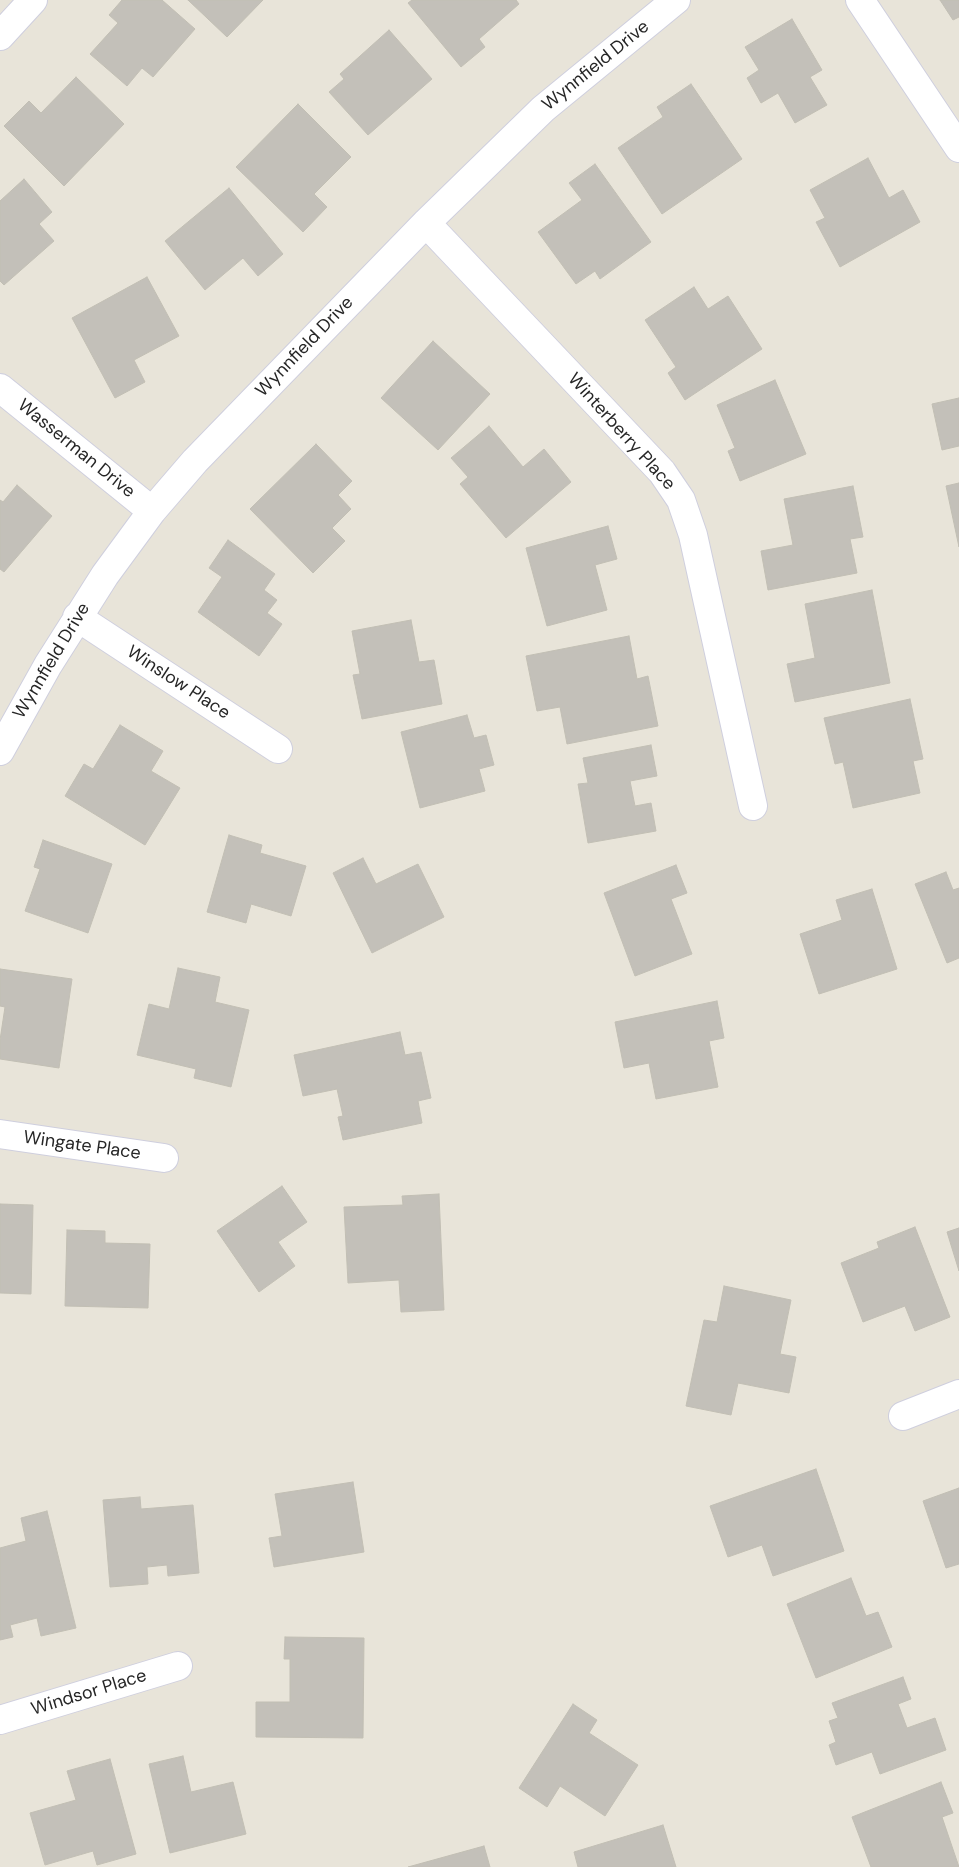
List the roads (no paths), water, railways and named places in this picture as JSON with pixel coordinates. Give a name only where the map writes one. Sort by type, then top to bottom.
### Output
[{"type":"street","points":[[0,36],[33,0]]},
{"type":"street","name":"Wynnfield Drive","points":[[0,751],[77,617],[152,511],[195,461],[426,223],[543,109],[676,0]]},
{"type":"street","points":[[860,0],[959,148]]},
{"type":"street","name":"Winterberry Place","points":[[426,223],[662,472],[681,500],[693,535],[753,806]]},
{"type":"street","name":"Wasserman Drive","points":[[0,388],[152,511]]},
{"type":"street","name":"Winslow Place","points":[[77,617],[278,749]]},
{"type":"street","name":"Wingate Place","points":[[0,1134],[164,1158]]},
{"type":"street","points":[[903,1416],[959,1394]]},
{"type":"street","name":"Windsor Place","points":[[0,1720],[178,1666]]}]
